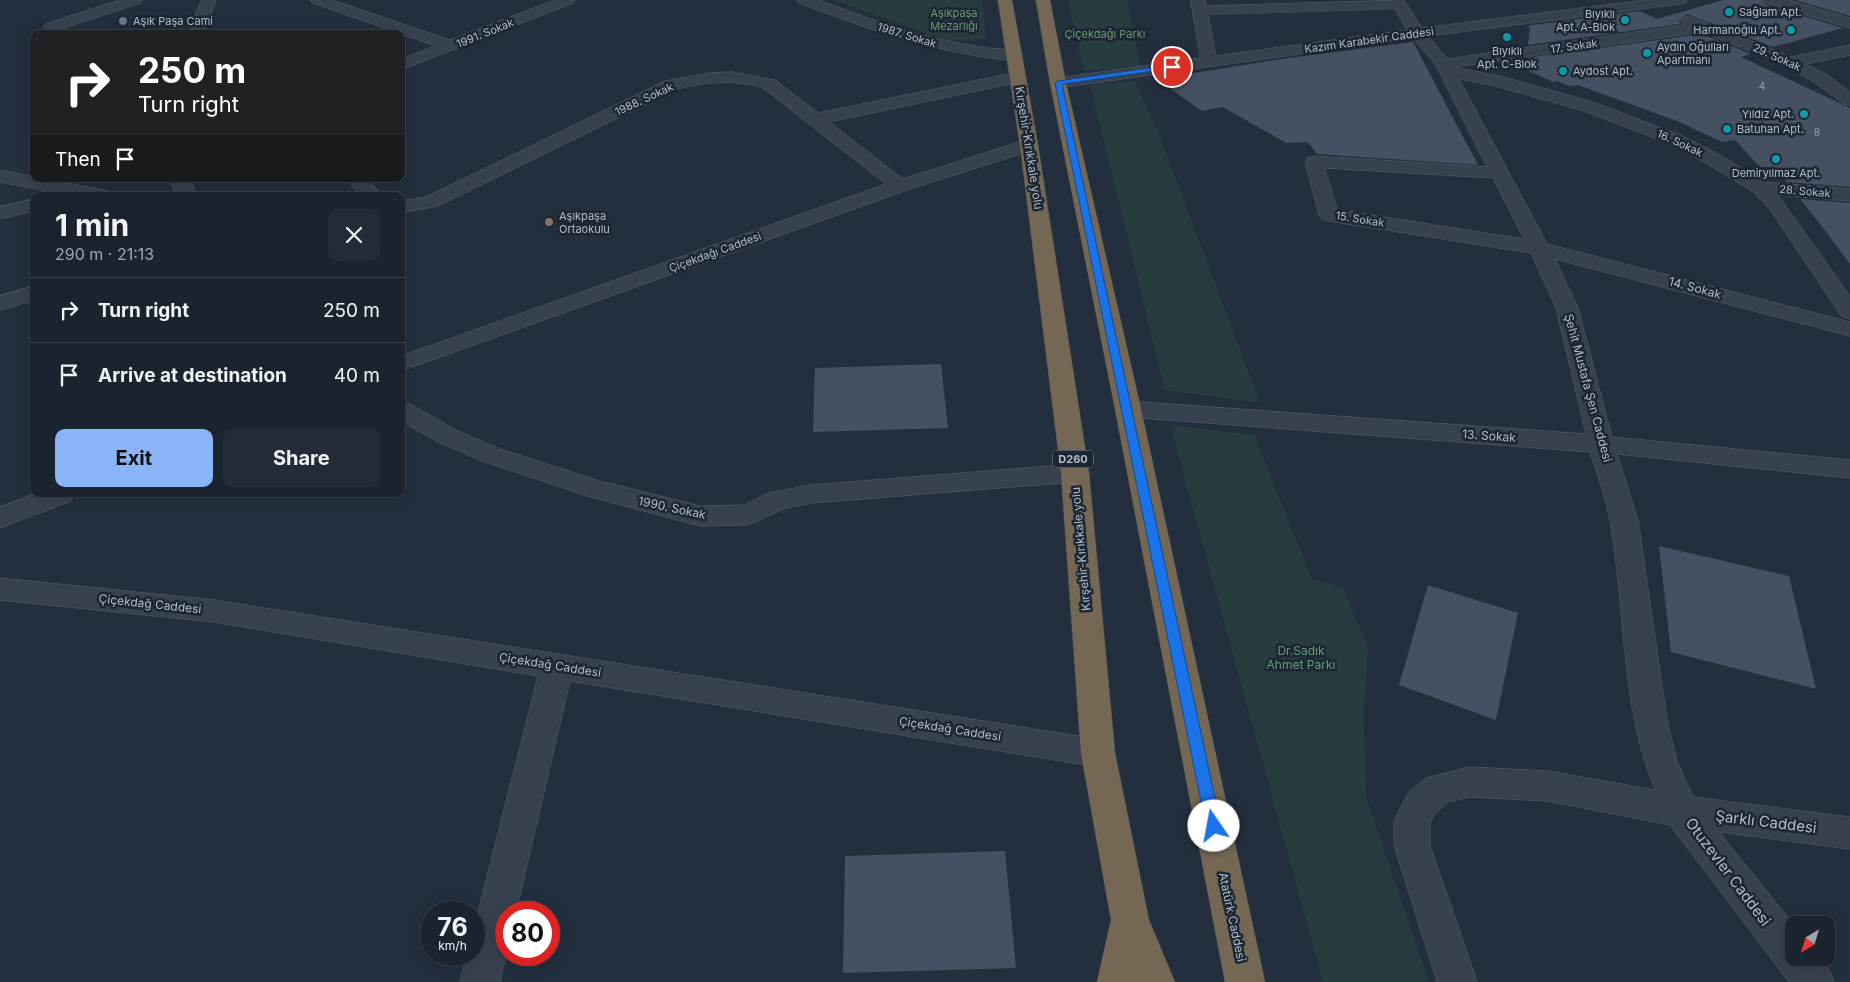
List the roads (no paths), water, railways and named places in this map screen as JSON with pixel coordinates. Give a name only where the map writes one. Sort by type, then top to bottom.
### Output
[{"type":"highway","name":"Kırşehir-Kırıkkale yolu","points":[[1005,0],[1029,145],[1075,473],[1098,753],[1130,920]]},
{"type":"highway","name":"Atatürk Caddesi","points":[[1044,0],[1058,83],[1128,409],[1245,982]]},
{"type":"highway","points":[[1117,982],[1130,920]]},
{"type":"highway","name":"D260","points":[[1130,920],[1155,982]]},
{"type":"highway","points":[[1237,940],[1258,982]]},
{"type":"street","points":[[58,30],[51,26],[135,0]]},
{"type":"street","points":[[198,30],[209,0]]},
{"type":"street","name":"1991. Sokak","points":[[405,64],[568,0]]},
{"type":"street","name":"1987. Sokak","points":[[804,0],[925,42],[963,50],[1016,66]]},
{"type":"street","name":"Kazım Karabekir Caddesi","points":[[1058,83],[1417,33],[1642,3],[1680,0]]},
{"type":"street","points":[[1772,0],[1850,23]]},
{"type":"street","points":[[328,1],[452,46]]},
{"type":"street","points":[[1209,61],[1199,6],[1398,2]]},
{"type":"street","name":"Şehit Mustafa Şen Caddesi","points":[[1398,2],[1417,33],[1445,68],[1540,248],[1567,308],[1601,444],[1624,520],[1650,720],[1660,761],[1681,811]]},
{"type":"street","name":"29. Sokak","points":[[1642,3],[1791,62],[1820,78],[1850,100]]},
{"type":"street","name":"17. Sokak","points":[[1445,68],[1704,27]]},
{"type":"street","points":[[1791,62],[1850,50]]},
{"type":"street","points":[[816,120],[1016,66]]},
{"type":"street","name":"16. Sokak","points":[[1445,68],[1590,107],[1676,140],[1711,158],[1759,187],[1776,204],[1850,312]]},
{"type":"street","name":"1988. Sokak","points":[[405,206],[431,202],[671,85],[697,78],[724,75],[750,77],[769,84],[900,186]]},
{"type":"street","name":"Çiçekdağı Caddesi","points":[[405,363],[900,186],[1029,145]]},
{"type":"street","name":"15. Sokak","points":[[1499,173],[1314,162],[1329,214],[1540,248]]},
{"type":"street","points":[[17,176],[30,180]]},
{"type":"street","points":[[39,182],[75,192]]},
{"type":"street","points":[[359,182],[370,192]]},
{"type":"street","name":"28. Sokak","points":[[1759,187],[1850,195]]},
{"type":"street","points":[[0,213],[30,206]]},
{"type":"street","name":"14. Sokak","points":[[1540,248],[1850,329]]},
{"type":"street","points":[[0,303],[30,294]]},
{"type":"street","name":"13. Sokak","points":[[1128,409],[1601,444],[1850,469]]},
{"type":"street","name":"1990. Sokak","points":[[405,412],[447,436],[499,458],[594,490],[700,516],[748,515],[779,500],[811,494],[1075,473]]},
{"type":"street","points":[[0,518],[53,497]]},
{"type":"street","name":"Çiçekdağ Caddesi","points":[[0,589],[214,611],[1098,753]]},
{"type":"street","points":[[480,982],[557,666]]},
{"type":"street","name":"Şarklı Caddesi","points":[[1458,982],[1412,845],[1412,821],[1422,803],[1438,789],[1469,782],[1548,786],[1681,811],[1850,833]]},
{"type":"street","name":"Otuzevler Caddesi","points":[[1681,811],[1785,945]]},
{"type":"street","name":"Otuzevler Caddesi","points":[[1801,966],[1814,982]]},
{"type":"place","name":"Sağlam Apt.","points":[[1729,12]]},
{"type":"place","name":"Bıyıklı Apt. A-Blok","points":[[1625,20]]},
{"type":"place","name":"Aşık Paşa Cami","points":[[123,21]]},
{"type":"place","name":"Harmanoğlu Apt.","points":[[1791,30]]},
{"type":"place","name":"Bıyıklı Apt. C-Blok","points":[[1507,37]]},
{"type":"place","name":"Aydın Oğulları Apartmanı","points":[[1647,53]]},
{"type":"place","name":"Aydost Apt.","points":[[1563,71]]},
{"type":"place","name":"Yıldız Apt.","points":[[1804,114]]},
{"type":"place","name":"Batuhan Apt.","points":[[1727,129]]},
{"type":"place","name":"Demiryılmaz Apt.","points":[[1776,159]]},
{"type":"place","name":"Aşıkpaşa Ortaokulu","points":[[549,222]]},
{"type":"park label","name":"Aşıkpaşa Mezarlığı","points":[[954,19]]},
{"type":"park label","name":"Çiçekdağı Parkı","points":[[1105,34]]},
{"type":"park label","name":"Dr.Sadık Ahmet Parkı","points":[[1301,658]]}]
